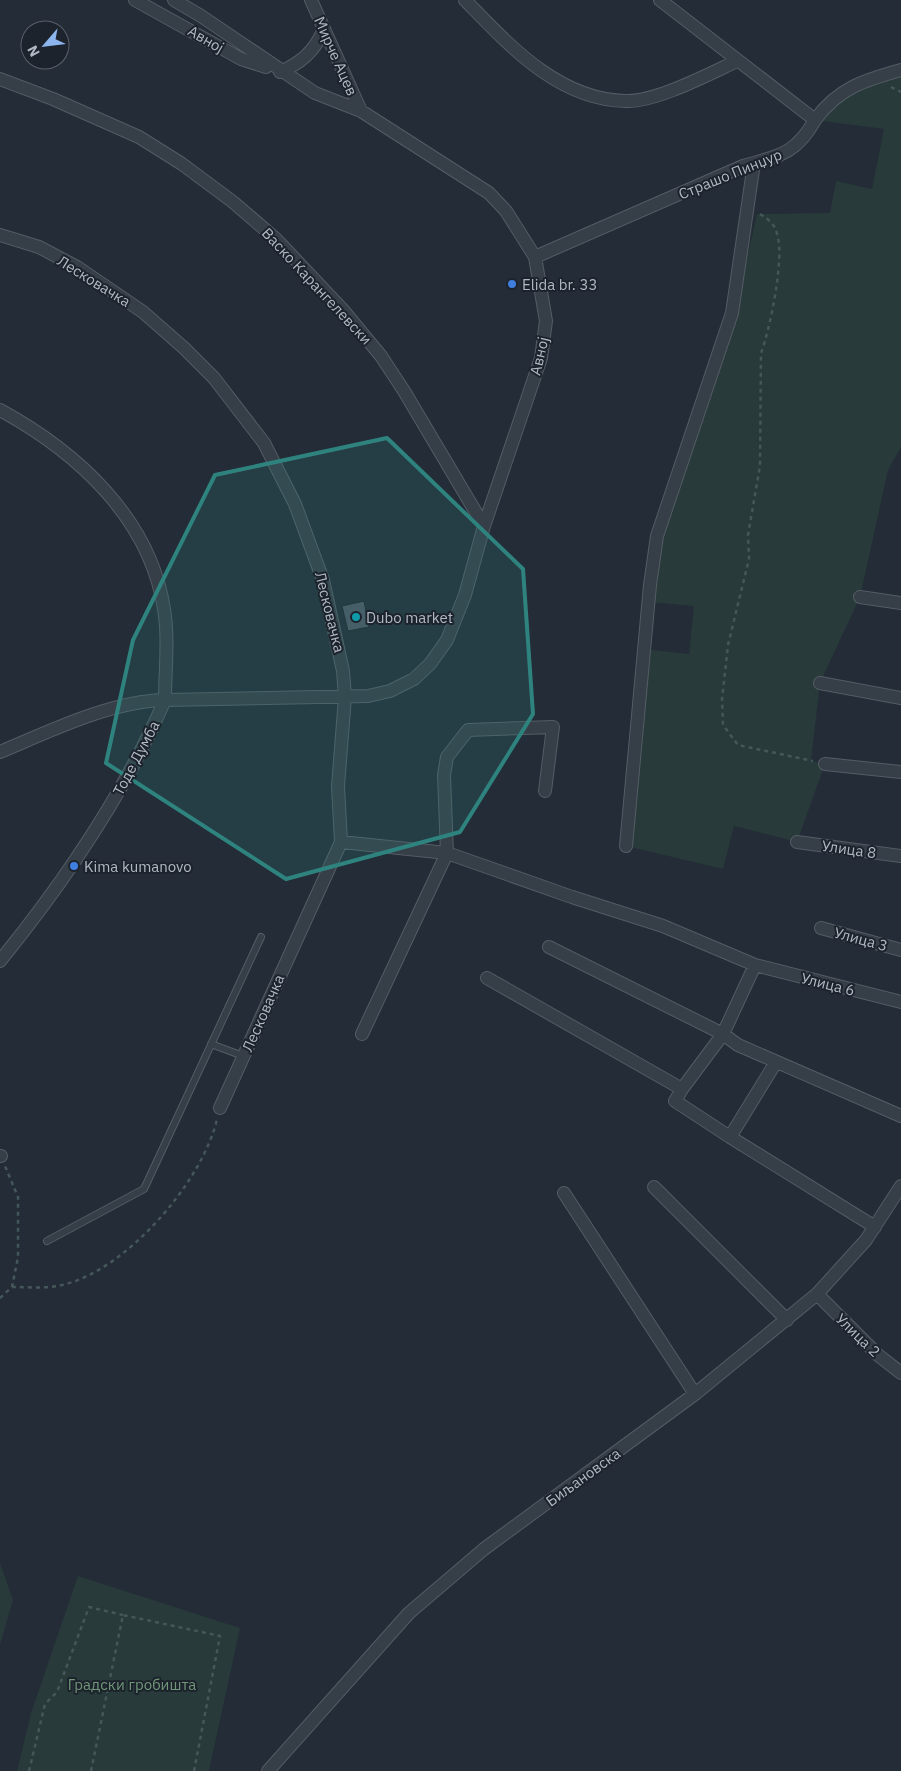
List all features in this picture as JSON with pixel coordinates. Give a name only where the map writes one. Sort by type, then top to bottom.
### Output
[{"type":"street","name":"Авној","points":[[135,0],[241,59],[280,72]]},
{"type":"street","name":"Авној","points":[[174,0],[201,16],[280,72],[315,93],[361,111],[489,193],[506,211],[535,257],[546,321],[541,358],[484,526],[465,596],[447,640],[430,664],[414,678],[390,692],[345,697]]},
{"type":"street","name":"Мирче Ацев","points":[[311,0],[361,111]]},
{"type":"street","points":[[465,0],[490,26],[543,73],[561,84],[598,97],[626,102],[651,97],[737,61]]},
{"type":"street","points":[[660,0],[815,120]]},
{"type":"street","points":[[280,72],[297,64],[315,48],[324,29]]},
{"type":"street","name":"Страшо Пинџур","points":[[535,257],[754,163],[775,158],[803,140],[827,103],[842,91],[876,77],[901,70]]},
{"type":"street","name":"Васко Карангелевски","points":[[0,79],[52,99],[139,137],[197,174],[276,239],[343,310],[380,356],[404,391],[484,526]]},
{"type":"street","points":[[626,846],[649,593],[657,536],[732,313],[754,163]]},
{"type":"street","name":"Лесковачка","points":[[0,235],[39,248],[77,267],[142,312],[184,348],[240,409],[272,458],[309,538],[332,614],[343,671],[345,697],[338,786],[341,842],[220,1108]]},
{"type":"street","points":[[0,410],[49,440],[82,466],[113,501],[139,536],[150,557],[164,609],[166,700]]},
{"type":"street","points":[[860,597],[901,603]]},
{"type":"street","points":[[820,683],[901,698]]},
{"type":"street","points":[[0,752],[60,727],[145,700],[345,697]]},
{"type":"street","name":"Тоде Думба","points":[[0,961],[41,908],[130,773],[166,700]]},
{"type":"street","points":[[362,1034],[447,853],[444,776],[446,757],[468,730],[552,727],[545,791]]},
{"type":"street","points":[[825,764],[901,772]]},
{"type":"street","name":"Улица 6","points":[[341,842],[447,853],[572,897],[663,926],[755,965],[901,1002]]},
{"type":"street","name":"Улица 8","points":[[797,842],[901,856]]},
{"type":"street","name":"Улица 3","points":[[821,928],[901,950]]},
{"type":"street","points":[[549,947],[723,1034],[738,1045],[901,1116]]},
{"type":"street","points":[[755,965],[723,1034],[675,1101],[875,1227]]},
{"type":"street","points":[[487,978],[682,1089]]},
{"type":"street","points":[[730,1137],[776,1062]]},
{"type":"street","name":"Биљановска","points":[[268,1771],[409,1613],[484,1549],[695,1394],[817,1294],[875,1227],[901,1186]]},
{"type":"street","points":[[654,1187],[786,1320]]},
{"type":"street","points":[[564,1193],[695,1394]]},
{"type":"street","name":"Улица 2","points":[[817,1294],[878,1355],[901,1373]]},
{"type":"lane","points":[[47,1241],[144,1189],[261,937]]},
{"type":"lane","points":[[211,1044],[243,1056]]},
{"type":"path","points":[[747,206],[771,221],[777,233],[779,252],[767,336],[761,354],[760,466],[748,535],[749,559],[728,645],[722,699],[724,725],[738,745],[825,764]]},
{"type":"path","points":[[12,1287],[61,1286],[108,1264],[137,1243],[196,1169],[213,1139],[220,1108]]},
{"type":"path","points":[[0,1156],[18,1197],[18,1256],[12,1287],[0,1298]]},
{"type":"path","points":[[29,1771],[45,1704],[57,1692],[89,1608],[220,1636],[194,1771]]},
{"type":"path","points":[[91,1771],[123,1616]]},
{"type":"highlighted area","points":[[387,438],[523,569],[533,714],[460,832],[286,879],[106,763],[133,640],[215,475]]},
{"type":"green space","points":[[901,70],[901,447],[888,470],[860,597],[820,683],[811,761],[825,764],[797,842],[734,826],[723,869],[626,846],[644,649],[689,654],[694,606],[648,602],[657,534],[734,316],[757,214],[830,213],[836,181],[872,189],[884,129],[815,120],[842,91]]},
{"type":"green space","points":[[0,1563],[13,1600],[0,1645]]},
{"type":"green space","name":"Градски гробишта","points":[[78,1576],[240,1628],[209,1771],[17,1771],[31,1713]]},
{"type":"building","name":"Dubo market","points":[[364,601],[369,627],[348,631],[342,606]]},
{"type":"place","name":"Elida br. 33","points":[[512,284]]},
{"type":"place","name":"Dubo market","points":[[356,617]]},
{"type":"place","name":"Kima kumanovo","points":[[74,866]]}]
